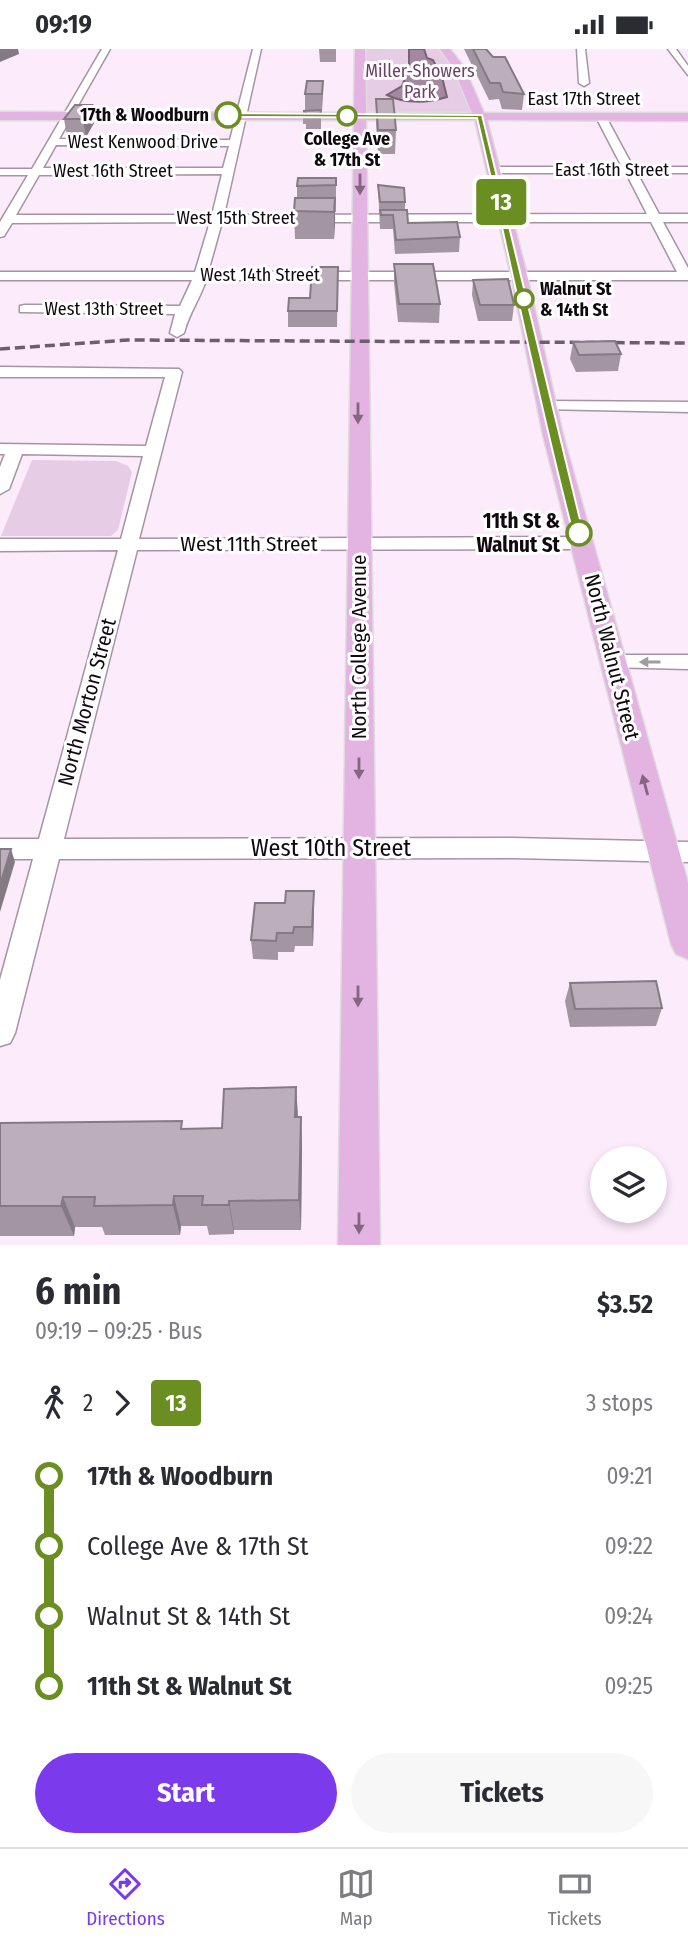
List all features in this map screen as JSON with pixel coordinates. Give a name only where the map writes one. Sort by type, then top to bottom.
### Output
[{"type":"main road","name":"North College Avenue","points":[[359,1245],[360,49]]},
{"type":"main road","name":"North Walnut Street","points":[[445,49],[458,67],[480,117],[506,218],[547,406],[613,662],[675,852],[688,944]]},
{"type":"main road","name":"East 17th Street","points":[[0,116],[688,117]]},
{"type":"street","points":[[0,233],[106,49]]},
{"type":"street","points":[[177,333],[184,310],[195,294],[257,49]]},
{"type":"street","points":[[582,49],[584,83]]},
{"type":"street","points":[[672,49],[687,69]]},
{"type":"street","points":[[601,117],[687,276]]},
{"type":"street","name":"West Kenwood Drive","points":[[51,142],[234,143]]},
{"type":"street","name":"East 16th Street","points":[[493,170],[688,170]]},
{"type":"street","name":"West 16th Street","points":[[0,172],[227,171]]},
{"type":"street","name":"West 15th Street","points":[[8,219],[688,218]]},
{"type":"street","name":"West 14th Street","points":[[0,276],[687,276]]},
{"type":"street","name":"West 13th Street","points":[[25,309],[184,310]]},
{"type":"street","name":"North Morton Street","points":[[0,372],[174,372],[0,1033]]},
{"type":"street","points":[[547,406],[688,407]]},
{"type":"street","points":[[0,489],[8,449],[153,451]]},
{"type":"street","name":"West 11th Street","points":[[0,545],[582,543]]},
{"type":"street","points":[[613,662],[688,662]]},
{"type":"street","name":"West 10th Street","points":[[0,849],[359,848],[675,852]]},
{"type":"green space","name":"Miller-Showers Park","points":[[365,49],[441,49],[454,67],[475,113],[365,113]]},
{"type":"green space","points":[[32,460],[116,461],[128,466],[132,472],[118,530],[111,536],[1,536]]},
{"type":"shaded area","points":[[409,49],[424,49],[427,58],[433,60],[442,77],[447,97],[417,102],[387,95],[402,86],[409,69]]},
{"type":"building","points":[[473,49],[486,49],[493,57],[505,57],[524,94],[503,92],[500,83],[490,83]]},
{"type":"building","points":[[307,81],[323,81],[322,94],[305,94]]},
{"type":"building","points":[[376,99],[393,99],[396,130],[378,130]]},
{"type":"building","points":[[75,105],[92,105],[83,119],[64,119]]},
{"type":"building","points":[[321,110],[320,116],[305,116],[306,111],[303,111]]},
{"type":"building","points":[[298,178],[336,178],[336,185],[297,186]]},
{"type":"building","points":[[378,185],[404,188],[405,202],[380,202]]},
{"type":"building","points":[[295,198],[335,198],[334,212],[294,211]]},
{"type":"building","points":[[380,210],[407,210],[408,223],[457,222],[460,237],[396,240],[393,215],[381,215]]},
{"type":"building","points":[[394,264],[433,264],[440,304],[399,304]]},
{"type":"building","points":[[312,267],[338,267],[337,311],[288,311],[289,298],[310,298]]},
{"type":"building","points":[[508,279],[514,305],[480,305],[473,280]]},
{"type":"building","points":[[615,341],[621,354],[579,355],[573,342]]},
{"type":"building","points":[[0,849],[11,849],[0,885]]},
{"type":"building","points":[[286,891],[314,891],[312,927],[294,927],[293,933],[277,933],[276,941],[251,940],[255,903],[285,903]]},
{"type":"building","points":[[656,981],[662,1008],[575,1009],[570,983]]},
{"type":"building","points":[[296,1087],[295,1117],[301,1117],[299,1200],[229,1201],[229,1205],[202,1205],[203,1196],[174,1196],[173,1205],[94,1206],[95,1197],[63,1197],[61,1206],[0,1206],[0,1123],[182,1121],[181,1129],[222,1128],[224,1089]]},
{"type":"railway","points":[[0,349],[128,340],[688,343]]},
{"type":"bus line","name":"13","points":[[228,115],[480,117],[506,218],[553,435],[579,533]]},
{"type":"place","name":"17th & Woodburn","points":[[228,115]]},
{"type":"place","name":"College Ave & 17th St","points":[[347,116]]},
{"type":"place","name":"Walnut St & 14th St","points":[[524,299]]},
{"type":"place","name":"11th St & Walnut St","points":[[579,533]]}]
